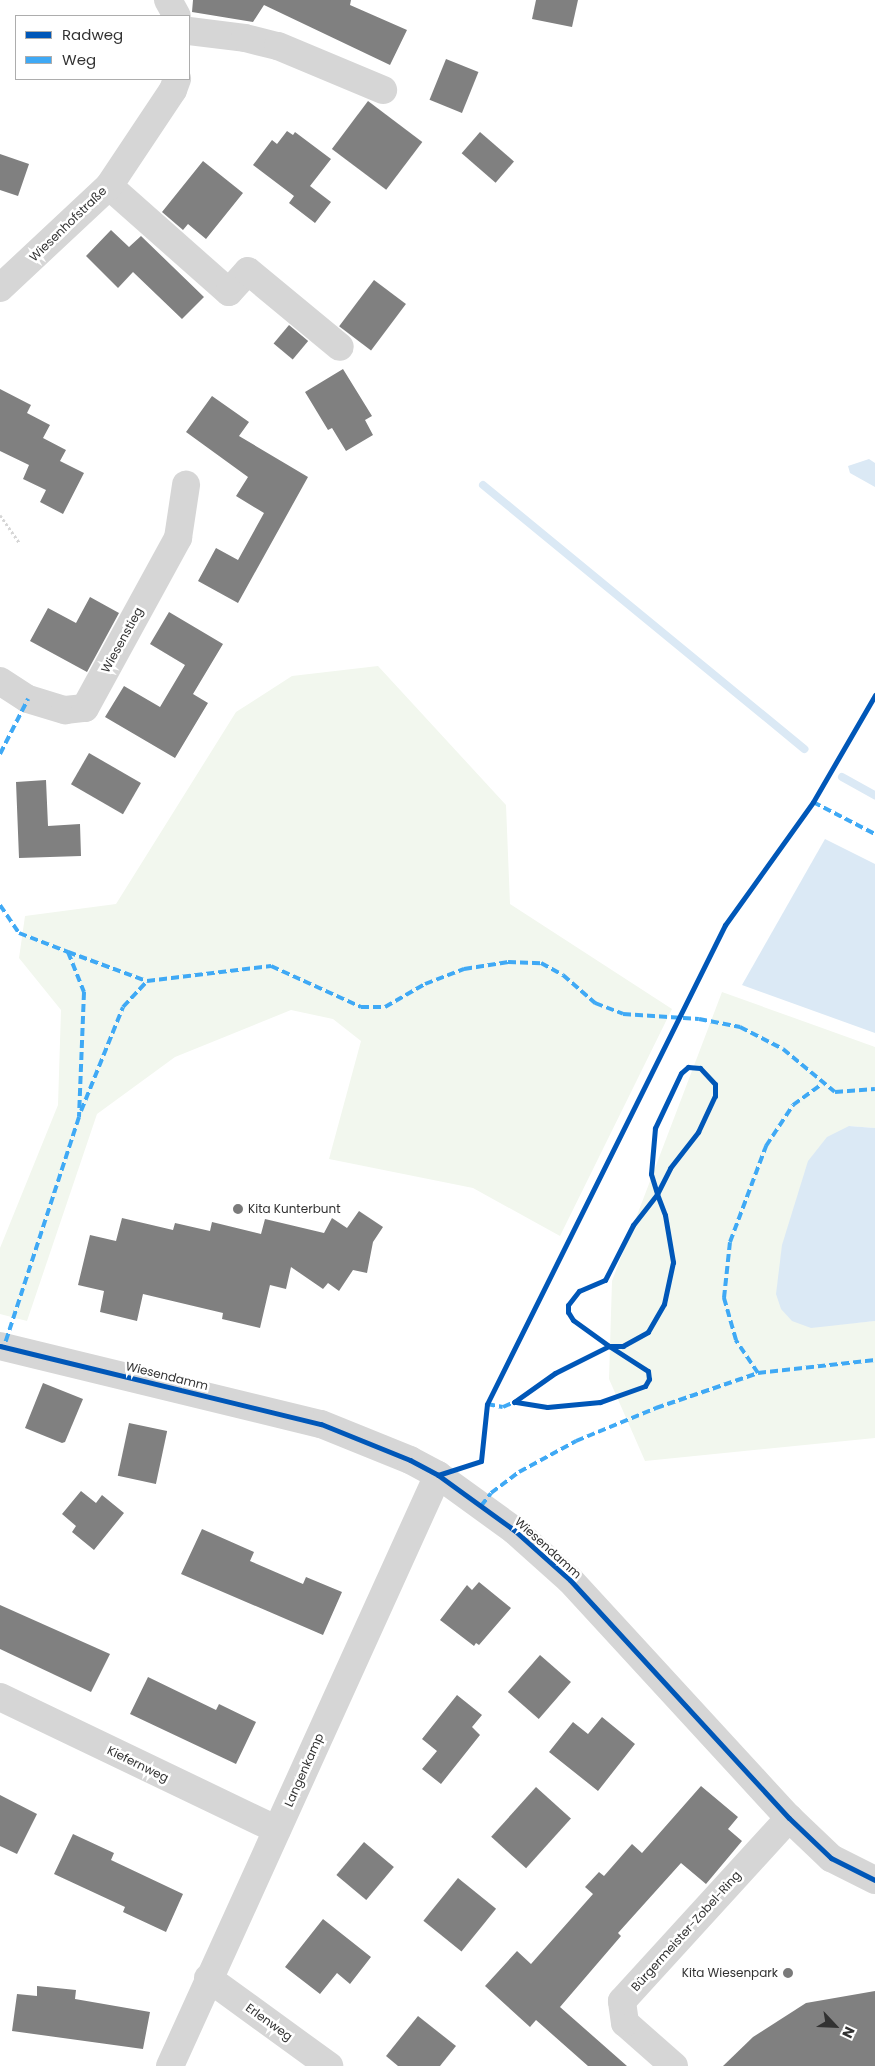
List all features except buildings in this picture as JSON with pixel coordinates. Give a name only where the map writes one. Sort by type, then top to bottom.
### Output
[{"type":"street","points":[[168,0],[176,15]]},
{"type":"street","points":[[190,31],[245,38],[278,46],[383,90]]},
{"type":"street","name":"Wiesenhofstraße","points":[[0,288],[109,186],[173,90],[177,80]]},
{"type":"street","points":[[109,186],[229,292],[248,271],[340,347]]},
{"type":"street","name":"Wiesenstieg","points":[[0,681],[28,699],[65,710],[85,708],[178,538],[186,485]]},
{"type":"street","name":"Wiesendamm","points":[[0,1346],[321,1424],[410,1460],[438,1475],[514,1530],[570,1580],[789,1818],[831,1858],[875,1880]]},
{"type":"street","name":"Langenkamp","points":[[170,2066],[208,1978],[438,1475]]},
{"type":"street","name":"Kiefernweg","points":[[0,1698],[277,1830]]},
{"type":"street","name":"Bürgermeister-Zobel-Ring","points":[[674,2066],[625,2024],[622,2000],[789,1818]]},
{"type":"street","name":"Erlenweg","points":[[208,1978],[329,2066]]},
{"type":"path","points":[[0,515],[19,542]]},
{"type":"shaded area","points":[[869,459],[875,463],[875,487],[850,473],[848,466]]},
{"type":"shaded area","points":[[378,666],[506,805],[510,904],[672,1009],[560,1236],[473,1188],[329,1159],[361,1041],[333,1019],[291,1010],[175,1057],[97,1114],[27,1321],[0,1314],[0,1248],[58,1105],[61,1010],[19,958],[25,916],[116,904],[236,712],[292,676]]},
{"type":"shaded area","points":[[825,839],[875,864],[875,1033],[742,985]]},
{"type":"shaded area","points":[[722,992],[875,1047],[875,1128],[849,1126],[811,1327],[875,1321],[875,1438],[645,1461],[609,1379],[612,1281]]},
{"type":"shaded area","points":[[849,1126],[875,1128],[875,1321],[811,1328],[792,1321],[781,1309],[776,1294],[782,1245],[808,1161],[827,1137]]},
{"type":"waterway","points":[[483,485],[804,749]]},
{"type":"waterway","points":[[842,777],[875,795]]},
{"type":"marked path","points":[[0,754],[28,699]]},
{"type":"marked path","points":[[813,802],[875,834]]},
{"type":"marked path","points":[[0,905],[19,933],[68,952],[84,992],[79,1117],[4,1347]]},
{"type":"marked path","points":[[68,952],[147,981],[271,966],[361,1007],[385,1007],[425,984],[464,969],[508,962],[541,963],[563,975],[595,1003],[623,1014],[699,1019],[740,1027],[783,1049],[835,1092],[875,1089]]},
{"type":"marked path","points":[[81,1111],[123,1007],[147,981]]},
{"type":"marked path","points":[[758,1373],[736,1340],[724,1298],[730,1242],[766,1146],[793,1105],[822,1084]]},
{"type":"marked path","points":[[481,1506],[491,1493],[519,1472],[576,1441],[656,1408],[758,1373],[875,1360]]},
{"type":"marked path","points":[[487,1404],[503,1407],[514,1402]]},
{"type":"cycle path","points":[[438,1475],[481,1461],[487,1404],[725,925],[813,802],[875,695]]},
{"type":"cycle path","points":[[657,1194],[633,1225],[605,1280],[579,1291],[568,1305],[568,1312],[573,1320],[609,1346],[623,1346],[648,1332],[664,1304],[673,1262],[665,1215],[657,1194],[651,1174],[655,1128],[681,1073],[688,1067],[700,1068],[715,1084],[715,1096],[698,1132],[670,1168],[657,1194]]},
{"type":"cycle path","points":[[0,1346],[321,1424],[410,1460],[438,1475],[514,1530],[570,1580],[789,1818],[831,1858],[875,1880]]},
{"type":"cycle path","points":[[609,1346],[648,1371],[649,1379],[645,1386],[600,1402],[547,1407],[514,1402],[555,1373],[609,1346]]},
{"type":"place","name":"Kita Kunterbunt","points":[[238,1209]]},
{"type":"place","name":"Kita Wiesenpark","points":[[788,1973]]}]
